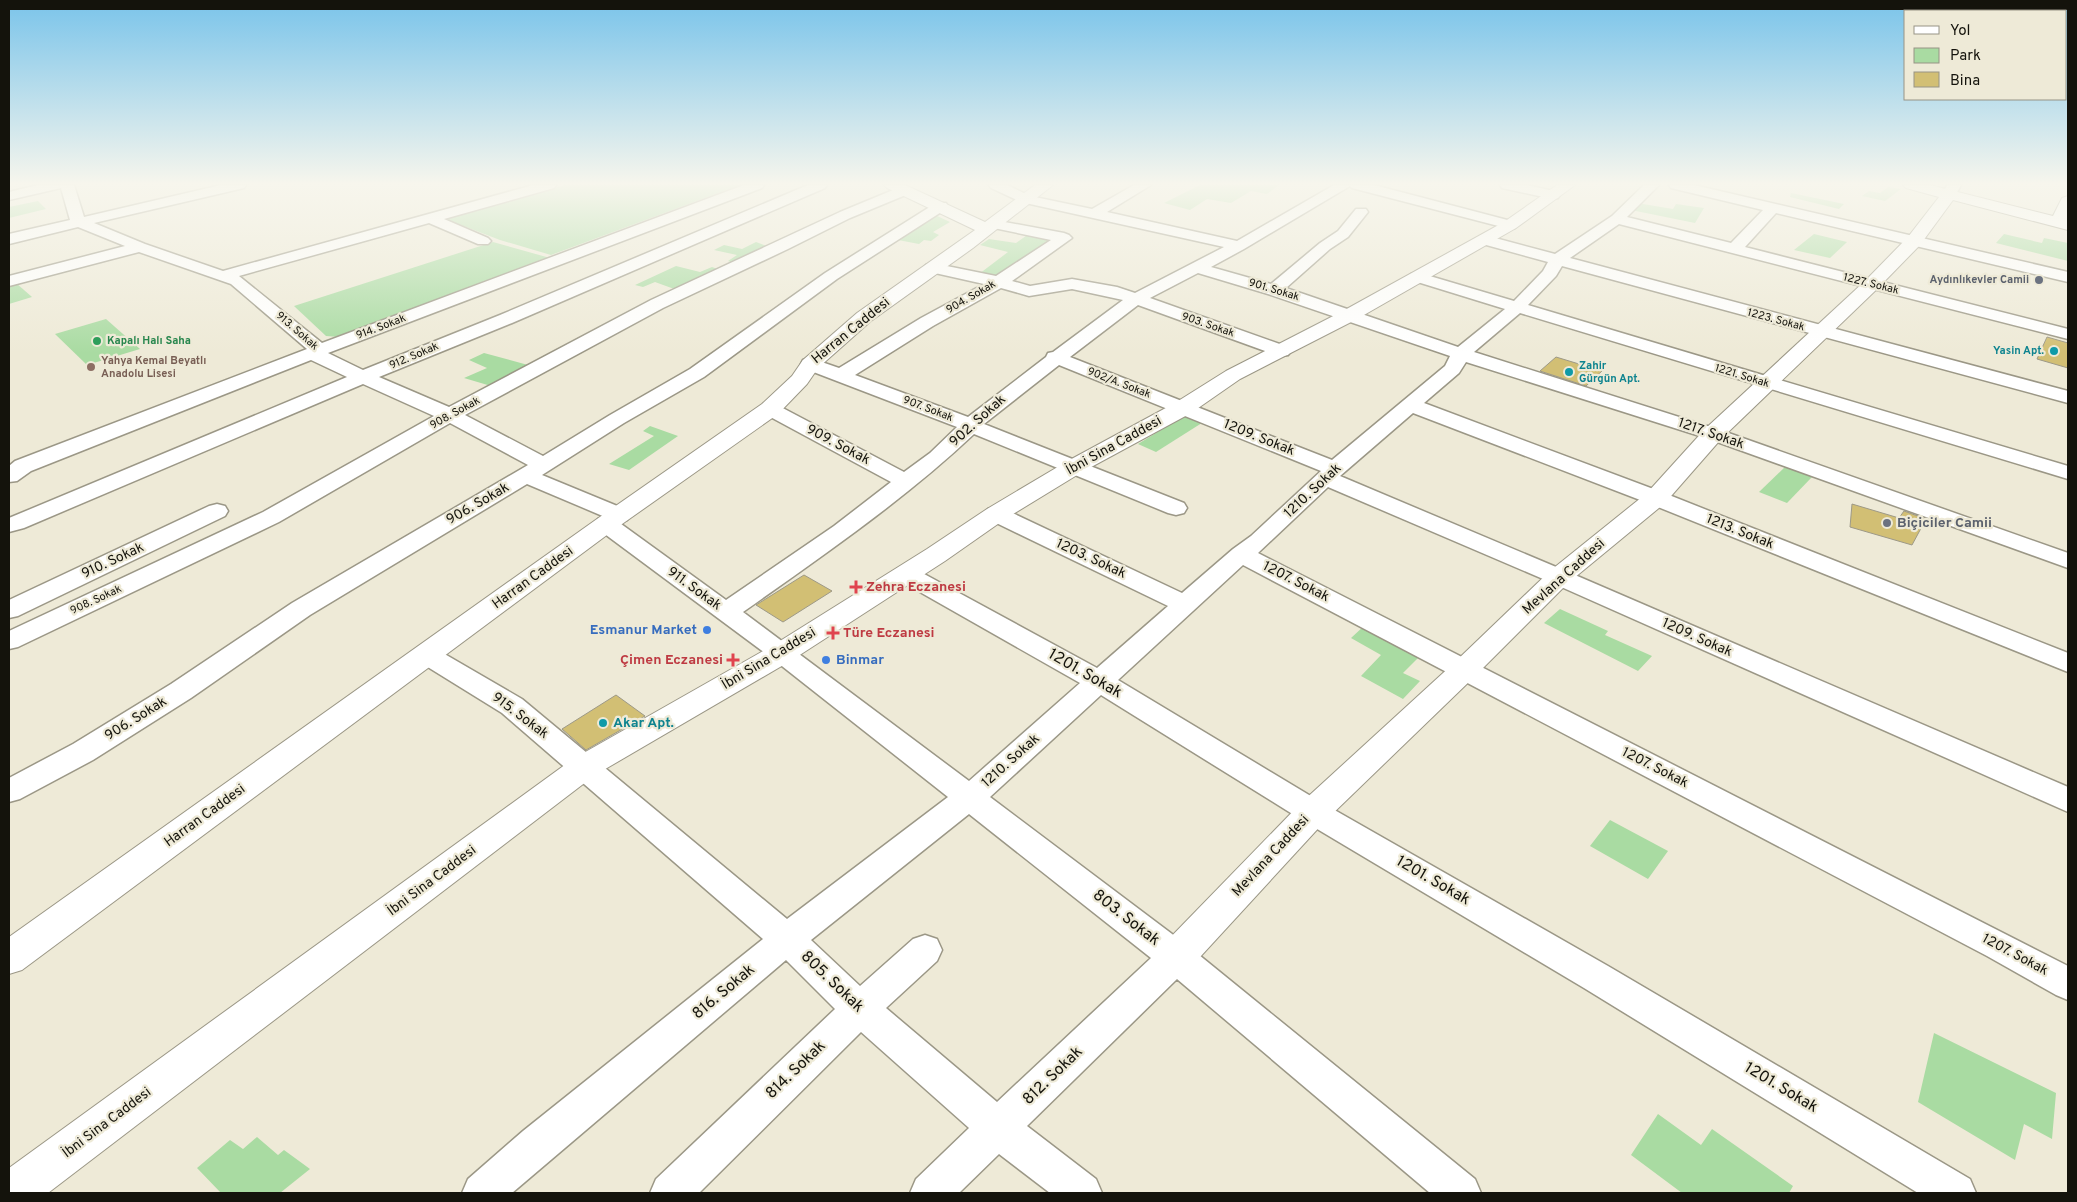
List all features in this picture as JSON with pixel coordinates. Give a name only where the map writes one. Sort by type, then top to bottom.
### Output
[{"type":"street","name":"913. Sokak","points":[[125,241],[237,280],[320,350],[318,358],[450,415],[612,520]]},
{"type":"street","points":[[222,276],[347,241]]},
{"type":"street","name":"914. Sokak","points":[[9,476],[23,466],[320,350],[608,241]]},
{"type":"street","name":"912. Sokak","points":[[9,525],[691,241]]},
{"type":"street","name":"908. Sokak","points":[[9,641],[271,517],[450,415],[657,304],[793,241]]},
{"type":"street","name":"906. Sokak","points":[[9,791],[83,752],[181,691],[301,608],[535,471],[616,419],[697,373],[831,276],[886,241]]},
{"type":"street","name":"Harran Caddesi","points":[[9,958],[612,520],[770,409],[800,380],[810,364],[864,317],[970,241]]},
{"type":"street","name":"904. Sokak","points":[[841,375],[927,322],[998,282],[1059,241]]},
{"type":"street","points":[[1217,241],[1239,246]]},
{"type":"street","name":"902. Sokak","points":[[725,612],[842,531],[937,457],[986,411],[1055,357],[1134,300],[1247,241]]},
{"type":"street","points":[[1274,290],[1332,241]]},
{"type":"street","name":"İbni Sina Caddesi","points":[[12,1193],[584,767],[782,653],[996,514],[1074,467],[1183,408],[1233,375],[1350,315],[1482,241]]},
{"type":"street","name":"1223. Sokak","points":[[1488,241],[1556,261],[2068,397]]},
{"type":"street","name":"1210. Sokak","points":[[970,797],[1241,554],[1259,541],[1330,474],[1452,369],[1461,354],[1516,308],[1550,273],[1556,261],[1587,241]]},
{"type":"street","name":"1227. Sokak","points":[[1703,241],[2068,334]]},
{"type":"street","points":[[1734,249],[1742,241]]},
{"type":"street","points":[[1914,241],[2068,277]]},
{"type":"street","name":"Mevlana Caddesi","points":[[1176,958],[1313,812],[1464,670],[1559,577],[1656,498],[1713,434],[1820,331],[1871,285],[1914,241]]},
{"type":"street","points":[[9,281],[140,247]]},
{"type":"street","name":"903. Sokak","points":[[932,268],[998,282],[1029,291],[1079,284],[1117,292],[1134,300],[1282,351]]},
{"type":"street","name":"901. Sokak","points":[[1197,268],[1274,290],[1350,315]]},
{"type":"street","name":"1221. Sokak","points":[[1417,278],[2068,473]]},
{"type":"street","name":"1217. Sokak","points":[[1350,315],[1461,354],[1713,434],[2068,562]]},
{"type":"street","name":"902/A. Sokak","points":[[1055,357],[1183,408]]},
{"type":"street","name":"907. Sokak","points":[[810,364],[972,426],[1176,508]]},
{"type":"street","name":"1213. Sokak","points":[[1410,405],[1656,498],[2068,663]]},
{"type":"street","name":"1209. Sokak","points":[[1183,408],[1559,577],[2068,800]]},
{"type":"street","name":"909. Sokak","points":[[770,409],[843,446],[906,482]]},
{"type":"street","name":"910. Sokak","points":[[9,610],[217,511]]},
{"type":"street","name":"1203. Sokak","points":[[996,514],[1186,604]]},
{"type":"street","name":"911. Sokak","points":[[612,520],[725,612],[782,653]]},
{"type":"street","name":"1207. Sokak","points":[[1241,554],[2068,984]]},
{"type":"street","name":"1201. Sokak","points":[[906,574],[1099,681],[1313,812],[1596,977],[1956,1193]]},
{"type":"street","name":"803. Sokak","points":[[782,653],[1176,958],[1461,1193]]},
{"type":"street","name":"915. Sokak","points":[[427,654],[512,706],[584,767]]},
{"type":"street","name":"805. Sokak","points":[[584,767],[787,939],[860,1008],[998,1128],[1082,1193]]},
{"type":"street","name":"816. Sokak","points":[[482,1193],[537,1145],[787,939],[970,797]]},
{"type":"street","name":"814. Sokak","points":[[670,1193],[860,1008],[925,950]]},
{"type":"street","name":"812. Sokak","points":[[930,1193],[1176,958]]},
{"type":"green space","points":[[504,241],[589,241],[551,255]]},
{"type":"green space","points":[[904,241],[923,241],[919,244]]},
{"type":"green space","points":[[986,241],[1016,243],[1019,241],[1056,241],[999,278],[979,274],[1008,252],[980,245]]},
{"type":"green space","points":[[1805,241],[1847,242],[1830,258],[1794,250]]},
{"type":"green space","points":[[1998,241],[2034,241],[2042,243],[2043,241],[2059,241],[2068,243],[2068,261],[1996,243]]},
{"type":"green space","points":[[493,242],[550,258],[339,337],[326,336],[294,306]]},
{"type":"green space","points":[[756,242],[769,247],[736,264],[728,261],[737,255],[714,250],[724,245],[742,249]]},
{"type":"green space","points":[[676,266],[700,272],[712,267],[720,270],[677,290],[655,282],[643,287],[635,285]]},
{"type":"green space","points":[[16,283],[32,297],[9,304],[9,285]]},
{"type":"green space","name":"Kapalı Halı Saha","points":[[106,319],[140,349],[87,365],[55,334]]},
{"type":"green space","points":[[484,353],[528,365],[491,386],[464,378],[487,368],[469,360]]},
{"type":"green space","points":[[1187,414],[1205,421],[1156,452],[1138,444]]},
{"type":"green space","points":[[650,426],[678,436],[629,470],[609,464],[654,436],[643,431]]},
{"type":"green space","points":[[1785,467],[1812,477],[1787,503],[1759,492]]},
{"type":"green space","points":[[1560,609],[1608,631],[1605,635],[1652,656],[1638,671],[1544,623]]},
{"type":"green space","points":[[1364,626],[1420,656],[1403,673],[1420,681],[1403,699],[1361,676],[1381,655],[1351,638]]},
{"type":"green space","points":[[1610,820],[1668,851],[1648,879],[1590,846]]},
{"type":"green space","points":[[1934,1033],[2056,1093],[2052,1139],[2024,1124],[2015,1160],[1918,1102]]},
{"type":"green space","points":[[1658,1114],[1701,1145],[1712,1129],[1793,1186],[1789,1193],[1682,1193],[1631,1155]]},
{"type":"green space","points":[[257,1137],[278,1155],[284,1150],[310,1169],[280,1193],[221,1193],[197,1168],[230,1140],[243,1149]]},
{"type":"building","name":"Yasin Apt.","points":[[2047,337],[2068,343],[2068,368],[2037,359]]},
{"type":"building","name":"Zahir Gürgün Apt.","points":[[1556,357],[1602,371],[1586,386],[1540,371]]},
{"type":"building","name":"Biçiciler Camii","points":[[1852,504],[1899,518],[1904,511],[1926,519],[1912,545],[1850,527]]},
{"type":"building","points":[[804,575],[832,591],[783,622],[756,605]]},
{"type":"building","name":"Akar Apt.","points":[[616,695],[645,716],[586,750],[562,729]]},
{"type":"place","name":"Aydınlıkevler Camii","points":[[2039,280]]},
{"type":"place","name":"Kapalı Halı Saha","points":[[97,341]]},
{"type":"place","name":"Yasin Apt.","points":[[2054,351]]},
{"type":"place","name":"Yahya Kemal Beyatlı Anadolu Lisesi","points":[[91,367]]},
{"type":"place","name":"Zahir Gürgün Apt.","points":[[1569,372]]},
{"type":"place","name":"Biçiciler Camii","points":[[1887,523]]},
{"type":"place","name":"Zehra Eczanesi","points":[[856,587]]},
{"type":"place","name":"Esmanur Market","points":[[707,630]]},
{"type":"place","name":"Türe Eczanesi","points":[[833,633]]},
{"type":"place","name":"Çimen Eczanesi","points":[[733,660]]},
{"type":"place","name":"Binmar","points":[[826,660]]},
{"type":"place","name":"Akar Apt.","points":[[603,723]]}]
